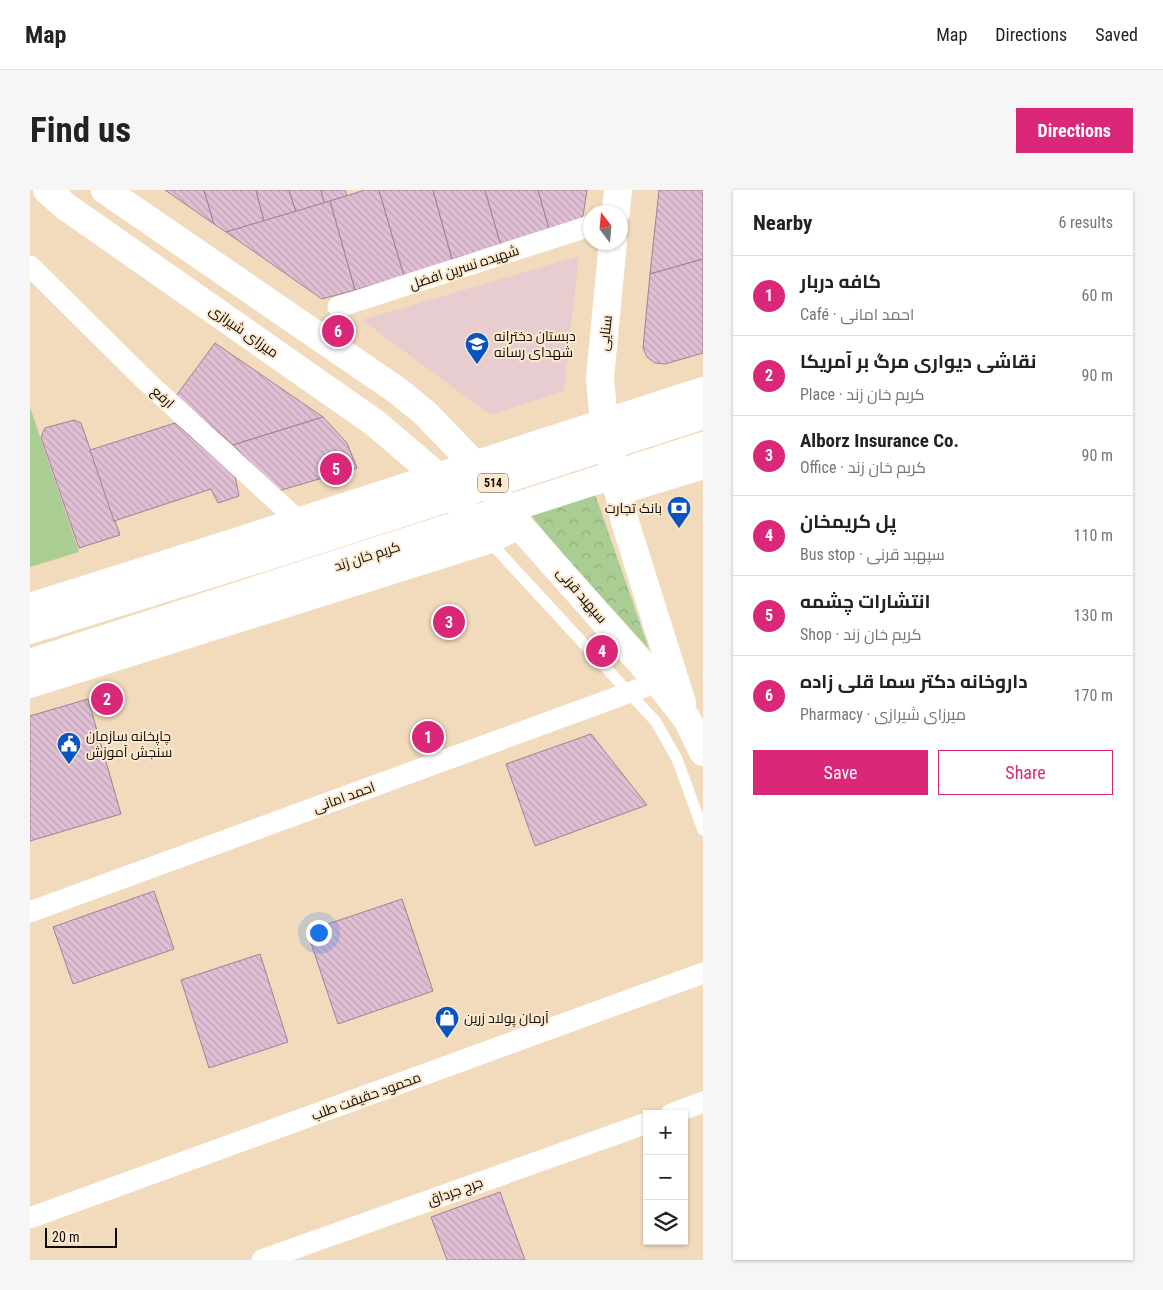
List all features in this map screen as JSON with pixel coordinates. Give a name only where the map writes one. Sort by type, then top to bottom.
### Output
[{"type":"main road","name":"میرزای شیرازی","points":[[47,190],[65,206],[375,423],[437,476],[488,540]]},
{"type":"main road","points":[[105,190],[398,390],[426,414],[475,465]]},
{"type":"main road","points":[[617,205],[618,190]]},
{"type":"main road","name":"سنایی","points":[[612,250],[600,378],[604,423],[625,522],[686,719]]},
{"type":"main road","points":[[30,607],[301,523],[437,476],[703,391]]},
{"type":"main road","name":"514","points":[[30,630],[284,551],[703,415]]},
{"type":"main road","name":"کریم خان زند","points":[[30,663],[703,446]]},
{"type":"main road","points":[[618,491],[703,464]]},
{"type":"main road","name":"سپهبد قرنی","points":[[475,465],[519,525],[658,682],[686,719],[702,749]]},
{"type":"main road","points":[[375,498],[408,502],[414,506],[423,525],[425,535],[422,550],[419,555],[398,568]]},
{"type":"main road","points":[[30,684],[488,540],[519,525]]},
{"type":"street","name":"شهیده نسرین افضل","points":[[338,307],[583,228]]},
{"type":"street","name":"ارفع","points":[[30,266],[146,381],[301,523]]},
{"type":"street","name":"احمد امانی","points":[[30,912],[658,682]]},
{"type":"street","name":"محمود حقیقت طلب","points":[[30,1218],[703,974]]},
{"type":"street","points":[[682,1110],[703,1102]]},
{"type":"street","name":"جرج جرداق","points":[[262,1260],[643,1123]]},
{"type":"lane","points":[[488,540],[656,722],[667,738],[703,830]]},
{"type":"shaded area","points":[[579,256],[564,391],[490,415],[362,320]]},
{"type":"green space","points":[[30,407],[79,552],[30,567]]},
{"type":"green space","points":[[594,491],[649,649],[570,563],[529,513]]},
{"type":"building","points":[[165,190],[204,190],[214,224]]},
{"type":"building","points":[[204,190],[256,190],[264,221],[226,232],[214,224]]},
{"type":"building","points":[[256,190],[289,190],[296,212],[264,221]]},
{"type":"building","points":[[289,190],[321,190],[324,203],[296,212]]},
{"type":"building","points":[[321,190],[345,190],[347,196],[324,203]]},
{"type":"building","points":[[365,190],[379,190],[404,276],[355,290],[330,201]]},
{"type":"building","points":[[379,190],[433,190],[453,263],[404,276]]},
{"type":"building","points":[[433,190],[485,190],[501,246],[452,259]]},
{"type":"building","points":[[485,190],[538,190],[550,232],[501,246]]},
{"type":"building","points":[[538,190],[587,190],[585,205],[583,205],[583,216],[574,225],[550,232]]},
{"type":"building","points":[[659,190],[703,190],[703,259],[650,274]]},
{"type":"building","points":[[330,201],[355,290],[322,299],[226,232]]},
{"type":"building","points":[[703,259],[703,353],[665,364],[655,363],[647,357],[643,348],[650,274]]},
{"type":"building","points":[[215,343],[323,417],[233,445],[176,396]]},
{"type":"building","points":[[323,417],[347,443],[357,468],[278,491],[233,445]]},
{"type":"building","points":[[74,420],[81,423],[120,535],[79,548],[41,437],[45,428]]},
{"type":"building","points":[[175,423],[235,476],[239,496],[218,503],[211,489],[114,521],[90,450]]},
{"type":"building","name":"چاپخانه سازمان سنجش آموزش","points":[[88,699],[121,814],[30,841],[30,716]]},
{"type":"building","points":[[591,734],[647,805],[535,846],[506,764]]},
{"type":"building","points":[[154,891],[174,949],[73,984],[53,927]]},
{"type":"building","points":[[402,899],[433,991],[338,1024],[307,931]]},
{"type":"building","points":[[260,954],[288,1042],[209,1068],[181,980]]},
{"type":"building","points":[[500,1192],[525,1260],[447,1260],[431,1217]]},
{"type":"place","name":"داروخانه دکتر سما قلی زاده","points":[[338,331]]},
{"type":"place","name":"دبستان دخترانه شهدای رسانه","points":[[477,365]]},
{"type":"place","name":"انتشارات چشمه","points":[[336,469]]},
{"type":"place","name":"بانک تجارت","points":[[679,529]]},
{"type":"place","name":"Alborz Insurance Co.","points":[[449,622]]},
{"type":"place","name":"پل کریمخان","points":[[602,651]]},
{"type":"place","name":"نقاشی دیواری مرگ بر آمریکا","points":[[107,699]]},
{"type":"place","name":"کافه دربار","points":[[428,737]]},
{"type":"place","name":"چاپخانه سازمان سنجش آموزش","points":[[69,765]]},
{"type":"place","name":"آرمان پولاد زرین","points":[[447,1039]]}]
